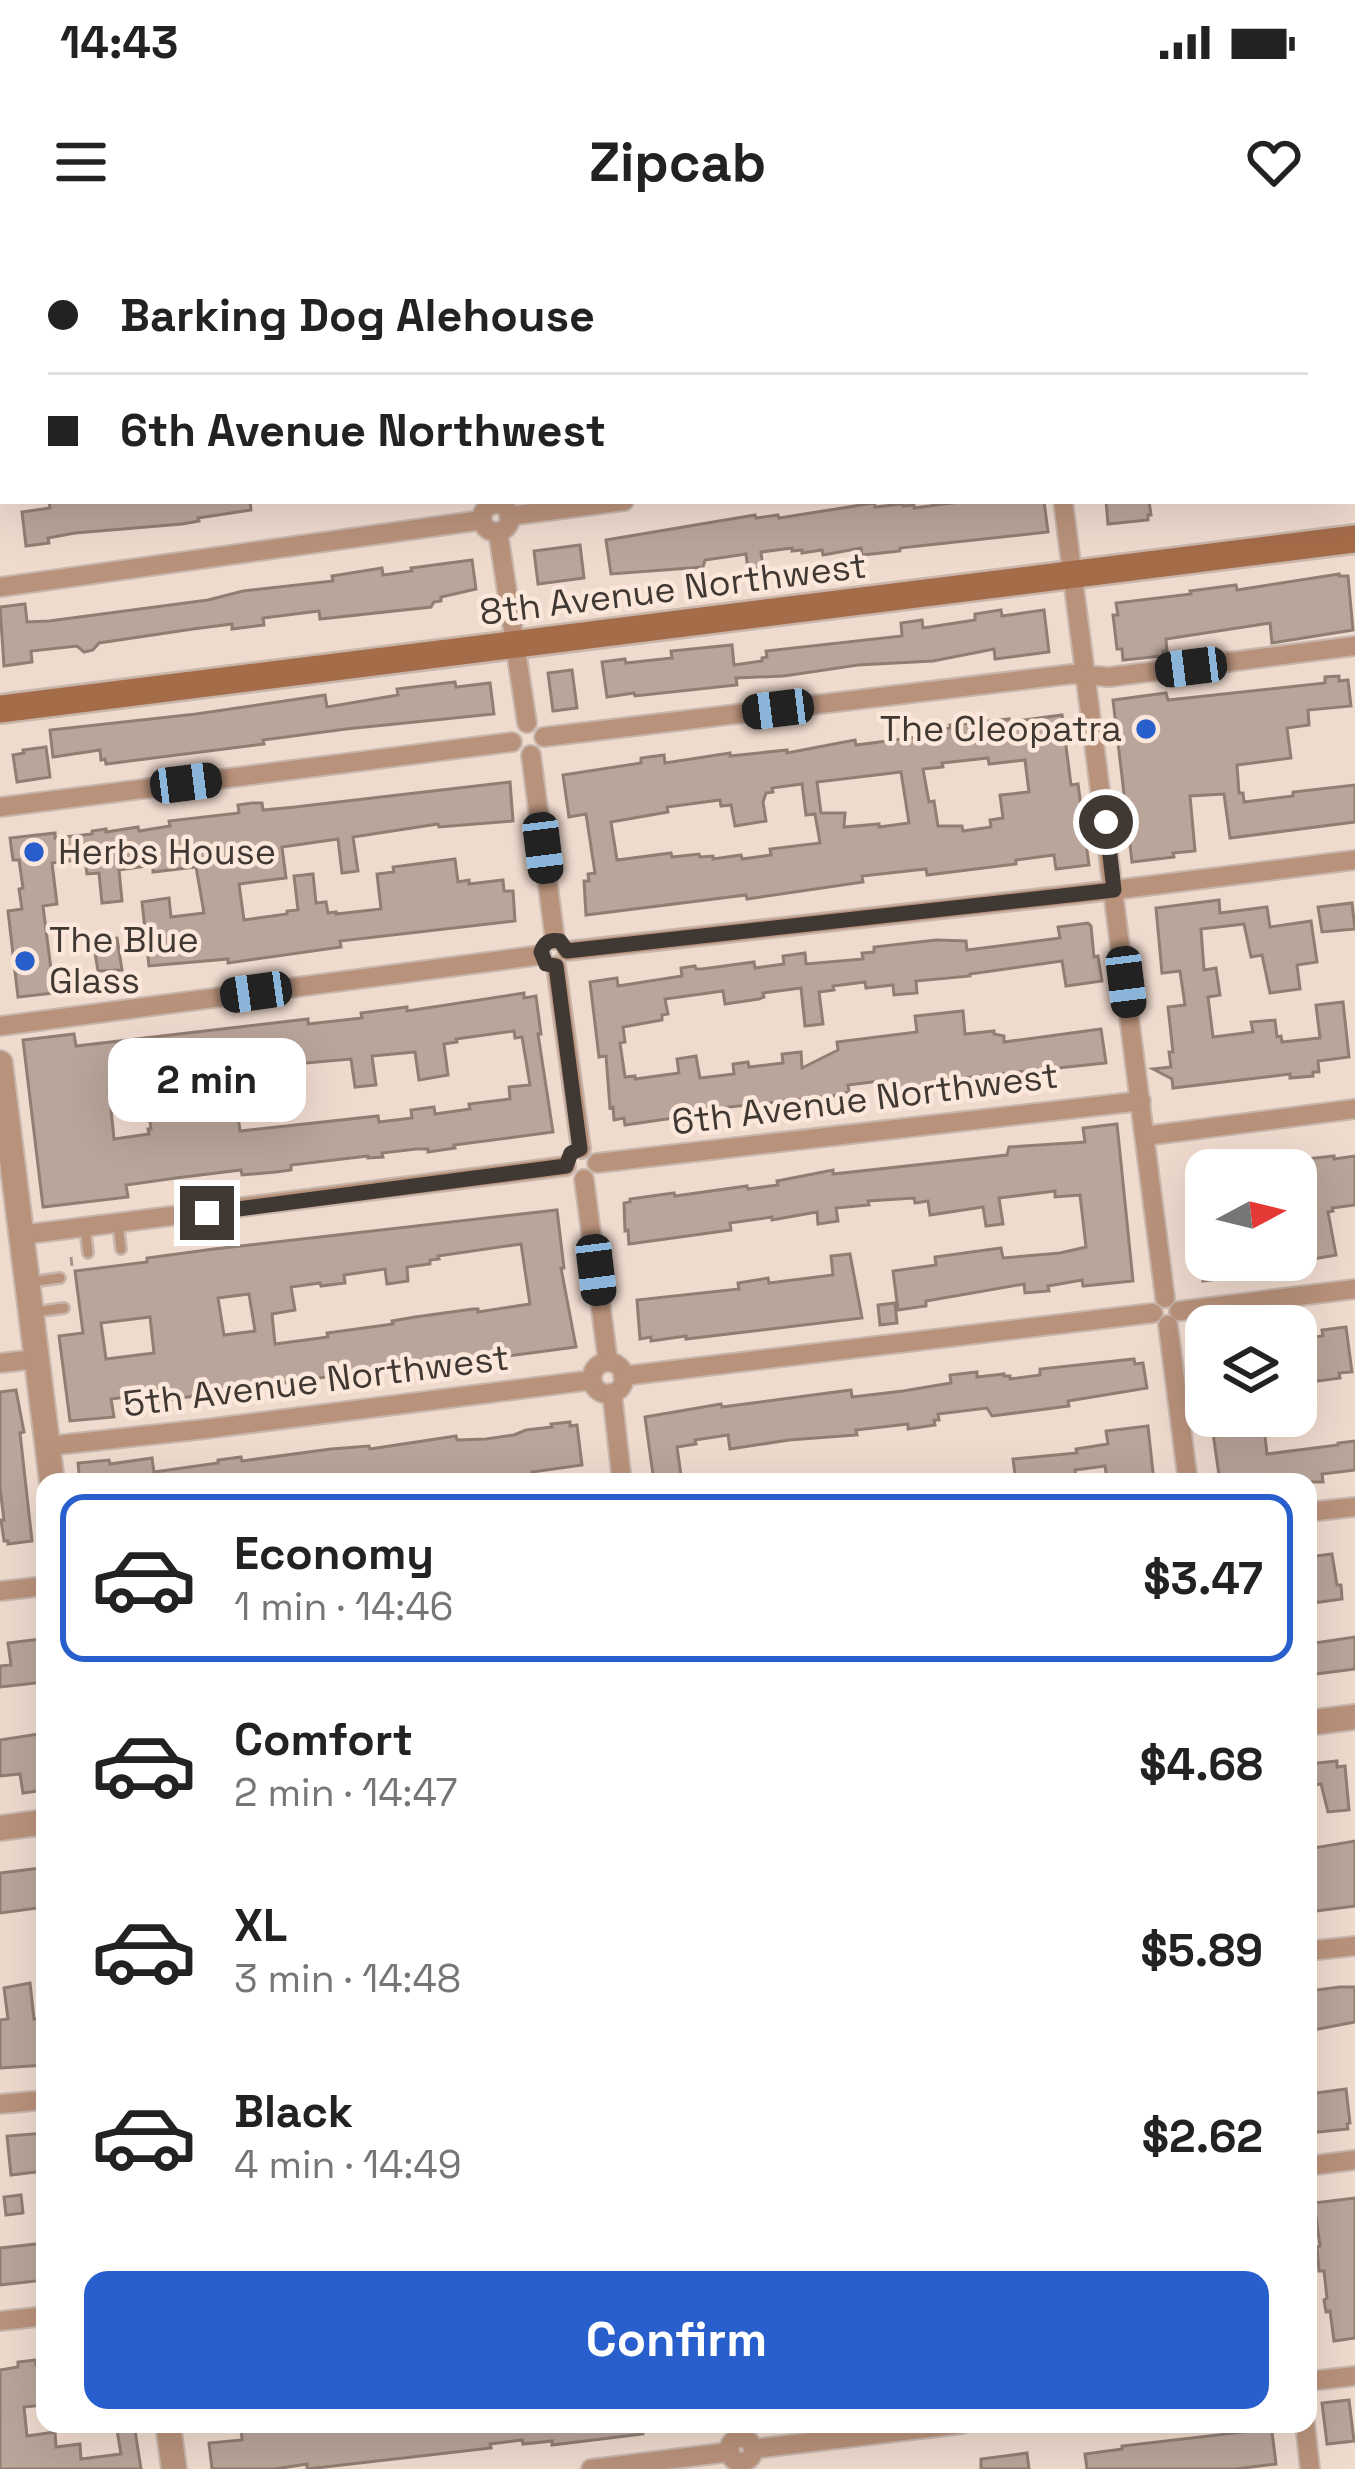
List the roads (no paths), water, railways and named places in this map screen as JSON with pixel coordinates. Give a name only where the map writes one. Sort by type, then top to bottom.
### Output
[{"type":"main road","name":"8th Avenue Northwest","points":[[0,709],[1073,566],[1355,523]]},
{"type":"main road","name":"8th Avenue Northwest","points":[[1073,566],[1355,539]]},
{"type":"main road","name":"8th Avenue Northwest","points":[[0,692],[514,638]]},
{"type":"street","points":[[0,587],[496,514],[594,504]]},
{"type":"street","points":[[1063,504],[1187,1473]]},
{"type":"street","points":[[496,514],[527,723]]},
{"type":"street","points":[[544,737],[1072,674],[1109,677],[1355,646]]},
{"type":"street","points":[[527,723],[536,725],[544,737],[541,749],[531,755],[522,754],[512,742],[517,728],[527,723]]},
{"type":"street","points":[[0,807],[512,742]]},
{"type":"street","points":[[531,755],[580,1149]]},
{"type":"street","points":[[0,1026],[555,953],[1355,860]]},
{"type":"street","points":[[0,1063],[4,1135],[51,1473]]},
{"type":"street","name":"6th Avenue Northwest","points":[[591,1171],[1141,1101]]},
{"type":"street","points":[[1145,1136],[1355,1109]]},
{"type":"street","points":[[591,1171],[572,1177],[566,1166],[571,1153],[580,1149],[593,1154],[608,1362]]},
{"type":"street","points":[[21,1235],[566,1166]]},
{"type":"street","points":[[622,1473],[618,1384],[617,1365],[608,1362],[596,1367],[592,1380],[598,1391],[618,1384],[1355,1288]]},
{"type":"street","points":[[0,1363],[37,1359]]},
{"type":"street","name":"5th Avenue Northwest","points":[[48,1447],[592,1380]]},
{"type":"street","points":[[1317,1511],[1355,1507]]},
{"type":"street","points":[[0,1592],[36,1587]]},
{"type":"street","points":[[1317,1722],[1355,1718]]},
{"type":"street","points":[[0,1828],[36,1823]]},
{"type":"street","points":[[1317,1950],[1355,1946]]},
{"type":"street","points":[[0,2104],[36,2100]]},
{"type":"street","points":[[1317,2165],[1355,2160]]},
{"type":"street","points":[[0,2321],[36,2317]]},
{"type":"street","points":[[1317,2381],[1355,2376]]},
{"type":"street","points":[[169,2433],[174,2469]]},
{"type":"street","points":[[591,2469],[882,2433]]},
{"type":"street","points":[[1305,2433],[1310,2469]]},
{"type":"lane","points":[[118,1224],[121,1249]]},
{"type":"lane","points":[[85,1228],[88,1253]]},
{"type":"lane","points":[[27,1282],[61,1278]]},
{"type":"lane","points":[[31,1312],[64,1308]]},
{"type":"place","name":"The Cleopatra","points":[[1146,729]]},
{"type":"place","name":"Herbs House","points":[[34,852]]},
{"type":"place","name":"The Blue Glass","points":[[25,961]]}]
